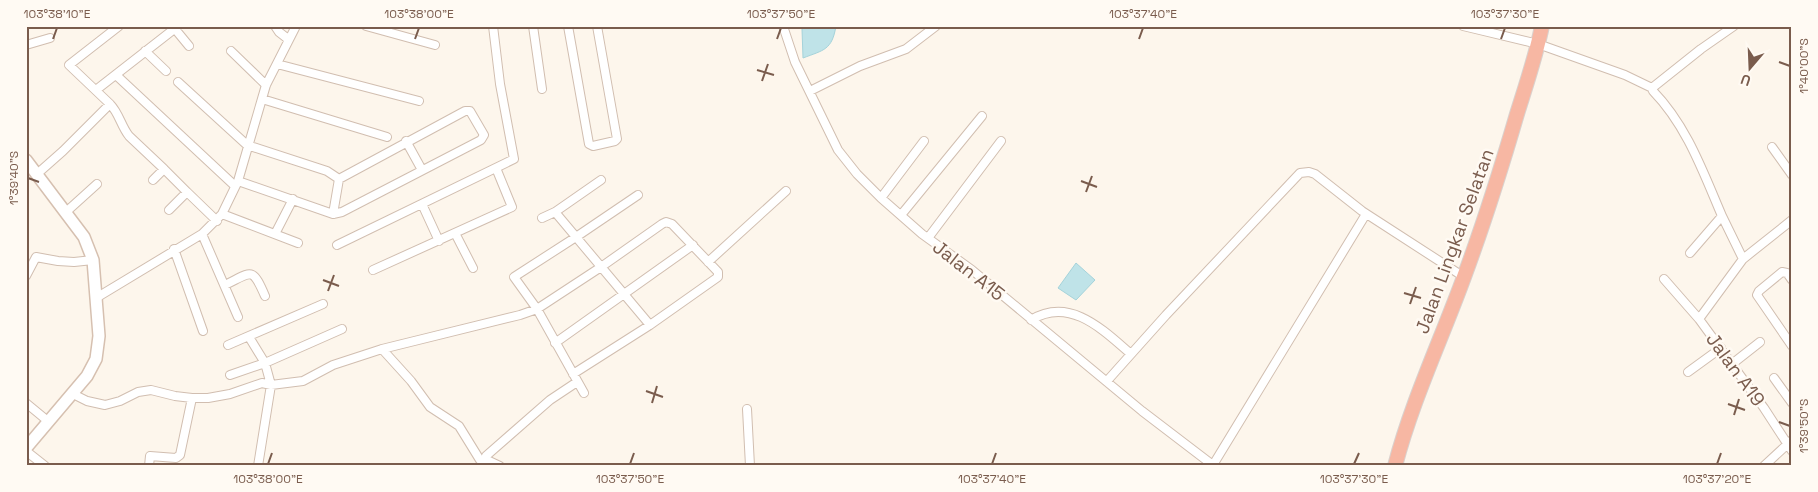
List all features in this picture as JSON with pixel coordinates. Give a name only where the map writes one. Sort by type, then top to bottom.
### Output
[{"type":"highway","name":"Jalan Lingkar Selatan","points":[[1395,466],[1421,384],[1464,277],[1509,142],[1542,26]]},
{"type":"street","points":[[119,26],[70,65],[117,111],[129,136],[186,192],[219,218],[275,234],[298,243]]},
{"type":"street","points":[[275,26],[288,39]]},
{"type":"street","points":[[96,298],[146,269],[174,249],[202,234],[219,218],[237,183],[266,85],[296,26]]},
{"type":"street","points":[[366,26],[435,45]]},
{"type":"street","points":[[337,245],[514,159],[500,84],[492,26]]},
{"type":"street","points":[[533,26],[542,89]]},
{"type":"street","points":[[568,26],[589,144],[592,146],[615,141],[616,139],[597,26]]},
{"type":"street","name":"Jalan A15","points":[[783,26],[795,62],[838,150],[857,174],[881,198],[928,238],[972,270],[1142,411],[1214,465]]},
{"type":"street","points":[[810,91],[860,66],[906,49],[936,26]]},
{"type":"street","points":[[1463,26],[1538,44],[1625,75],[1652,88],[1675,117],[1687,138],[1743,259]]},
{"type":"street","points":[[1652,88],[1701,49],[1734,26]]},
{"type":"street","points":[[96,90],[176,28],[189,46]]},
{"type":"street","points":[[26,45],[50,38]]},
{"type":"street","points":[[145,51],[166,71]]},
{"type":"street","points":[[231,51],[266,85]]},
{"type":"street","points":[[277,64],[419,101]]},
{"type":"street","points":[[116,75],[237,183],[293,199],[333,214],[342,212],[482,140],[484,135],[472,113],[468,110],[406,141],[339,179]]},
{"type":"street","points":[[178,82],[247,145],[328,171],[339,179]]},
{"type":"street","points":[[262,99],[387,137]]},
{"type":"street","points":[[37,174],[110,104]]},
{"type":"street","points":[[901,215],[982,116]]},
{"type":"street","points":[[406,141],[422,170]]},
{"type":"street","points":[[881,198],[924,141]]},
{"type":"street","points":[[928,238],[1002,141]]},
{"type":"street","points":[[1772,146],[1792,175]]},
{"type":"street","points":[[26,160],[84,237],[93,260],[99,336],[96,359],[87,376],[26,450],[44,466]]},
{"type":"street","points":[[373,270],[512,207],[496,168]]},
{"type":"street","points":[[153,180],[164,169]]},
{"type":"street","points":[[1107,381],[1166,315],[1300,173],[1309,172],[1315,174],[1366,214],[1464,277]]},
{"type":"street","points":[[333,214],[339,179]]},
{"type":"street","points":[[542,218],[555,212],[601,180]]},
{"type":"street","points":[[66,212],[97,184]]},
{"type":"street","points":[[708,262],[786,191]]},
{"type":"street","points":[[169,210],[186,192]]},
{"type":"street","points":[[584,393],[537,309],[517,282],[515,275],[576,238],[638,195]]},
{"type":"street","points":[[275,234],[293,199]]},
{"type":"street","points":[[422,204],[438,241]]},
{"type":"street","points":[[555,212],[650,325]]},
{"type":"street","points":[[1214,465],[1366,214]]},
{"type":"street","points":[[1690,253],[1722,216]]},
{"type":"street","points":[[1699,319],[1743,259],[1792,220]]},
{"type":"street","points":[[73,394],[88,401],[105,405],[145,391],[161,391],[175,396],[208,398],[230,394],[262,383],[271,384],[304,380],[333,365],[382,348],[537,309],[666,222],[672,224],[718,272],[718,277],[650,325],[573,374]]},
{"type":"street","points":[[455,233],[472,268]]},
{"type":"street","points":[[202,234],[238,317]]},
{"type":"street","points":[[555,343],[693,245]]},
{"type":"street","points":[[174,249],[203,331]]},
{"type":"street","points":[[26,276],[36,257],[74,262],[93,260]]},
{"type":"street","points":[[1790,341],[1757,295],[1759,291],[1782,272],[1787,273],[1792,280]]},
{"type":"street","points":[[225,285],[253,274],[257,277],[266,296]]},
{"type":"street","name":"Jalan A19","points":[[1664,279],[1699,319],[1790,445]]},
{"type":"street","points":[[228,345],[323,304]]},
{"type":"street","points":[[1031,320],[1040,315],[1056,311],[1074,314],[1099,326],[1132,354]]},
{"type":"street","points":[[230,375],[265,363],[342,329]]},
{"type":"street","points":[[248,337],[265,363],[271,384],[258,466]]},
{"type":"street","points":[[1732,364],[1760,342]]},
{"type":"street","points":[[382,348],[411,381],[430,407],[459,426],[479,460],[485,459],[500,466]]},
{"type":"street","points":[[1688,372],[1721,348]]},
{"type":"street","points":[[1774,378],[1792,403]]},
{"type":"street","points":[[485,459],[486,456],[550,400],[577,382]]},
{"type":"street","points":[[149,466],[150,456],[176,458],[180,455],[192,398]]},
{"type":"street","points":[[26,402],[49,422]]},
{"type":"street","points":[[747,409],[750,466]]},
{"type":"street","points":[[1764,466],[1790,445]]},
{"type":"water","points":[[804,26],[836,26],[832,40],[826,48],[803,58],[802,29]]},
{"type":"water","points":[[1076,263],[1095,280],[1076,300],[1058,288]]}]
